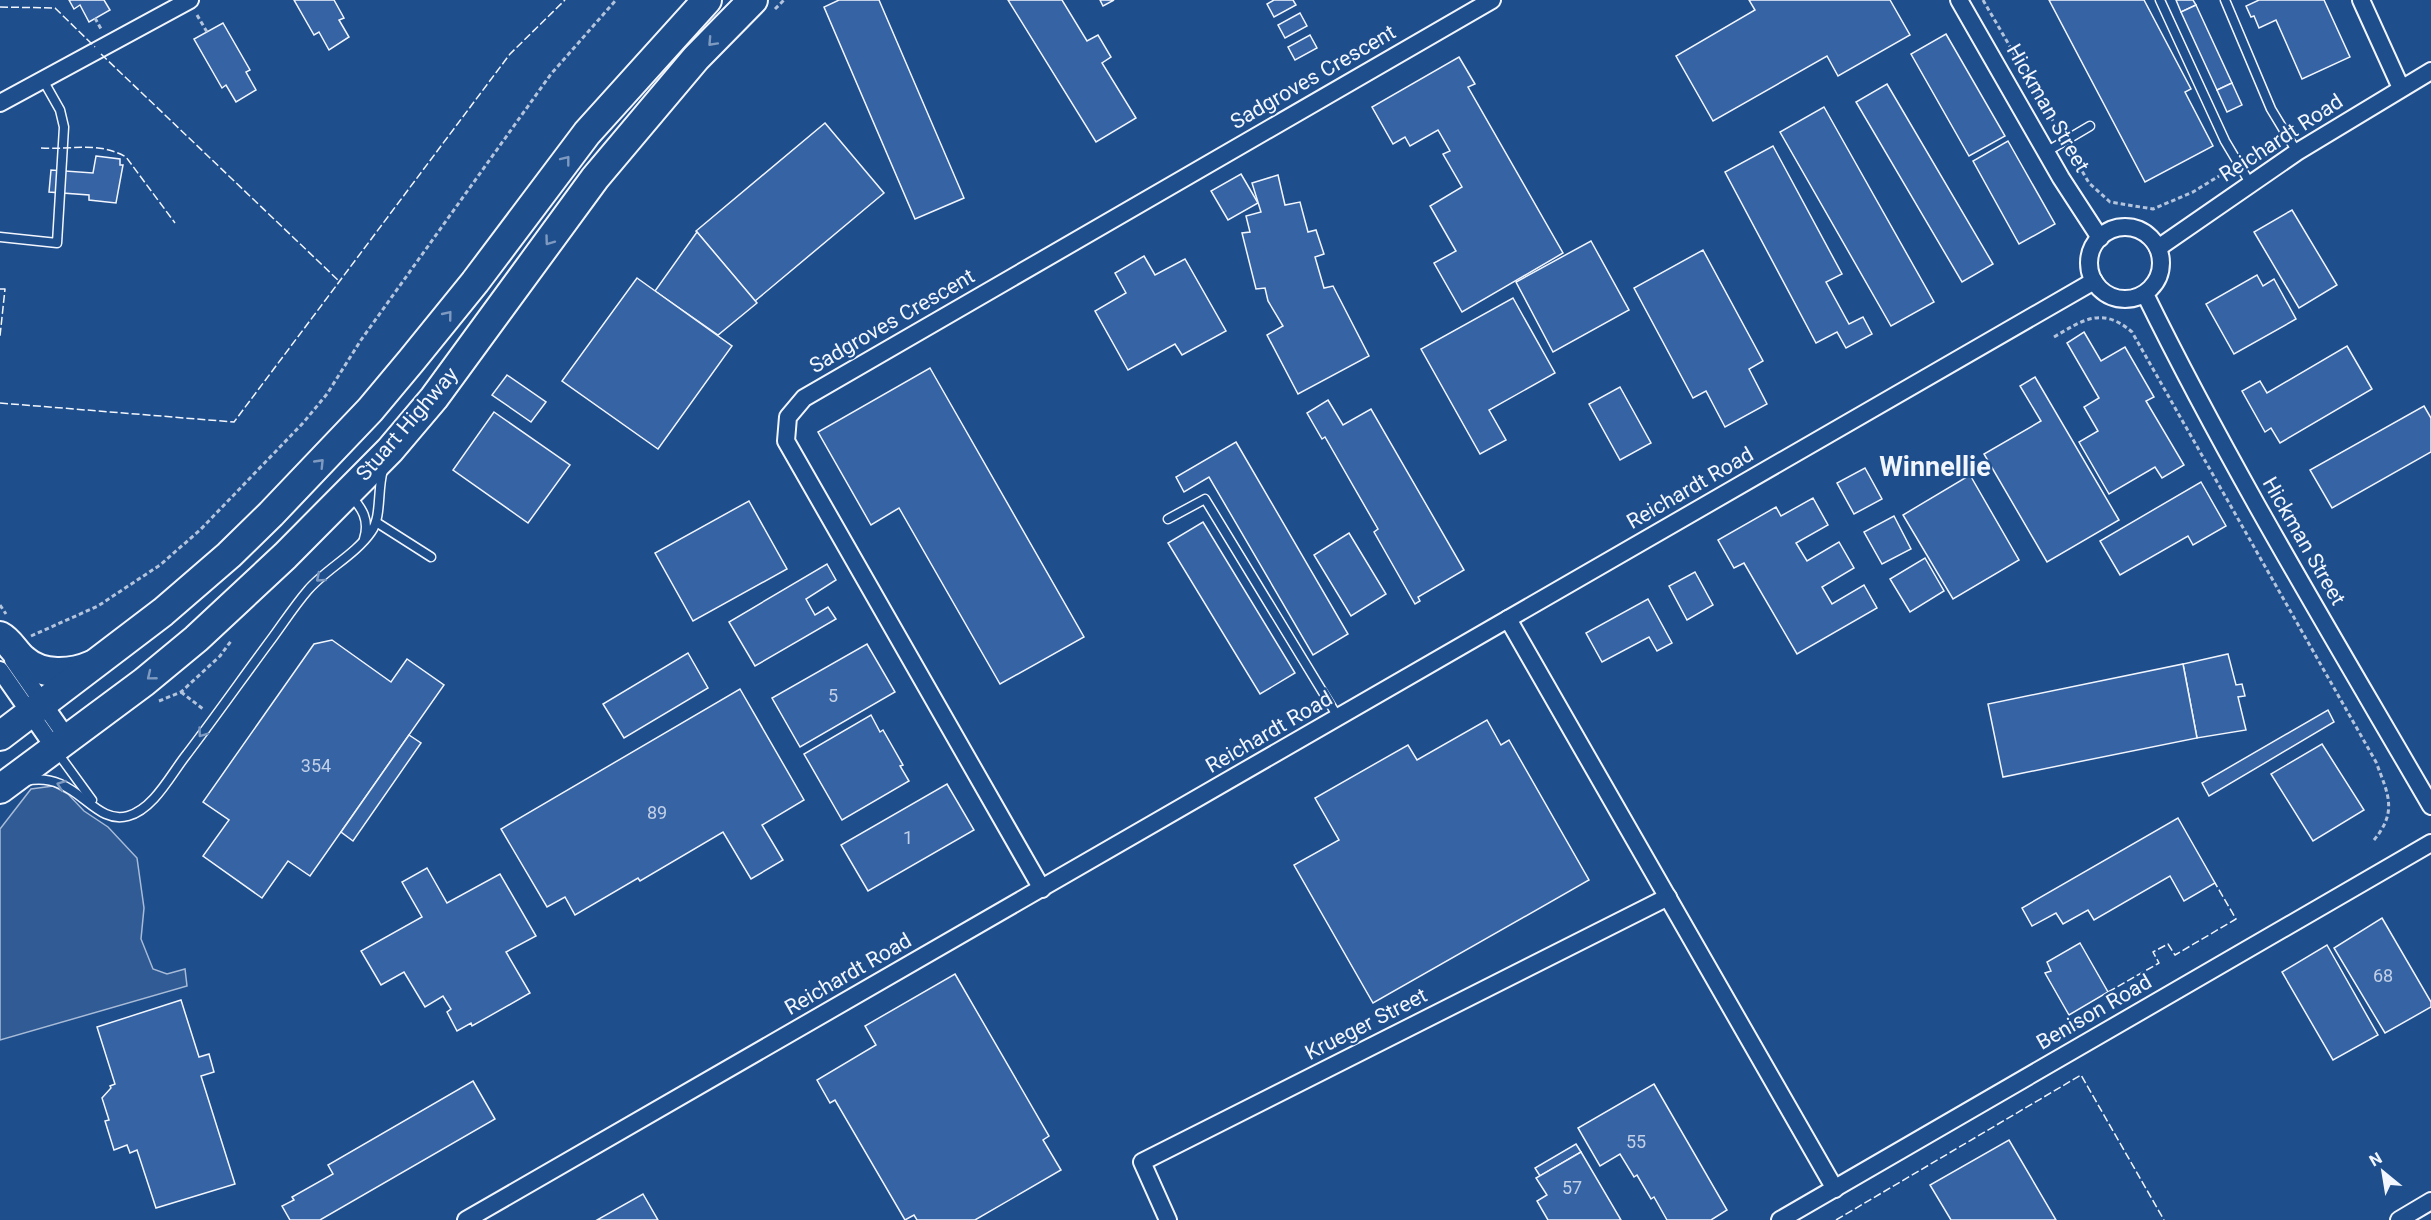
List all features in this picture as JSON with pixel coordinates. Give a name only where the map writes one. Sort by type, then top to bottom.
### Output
[{"type":"highway","name":"Stuart Highway","points":[[0,736],[164,612],[254,530],[369,410],[475,282],[587,133],[707,0]]},
{"type":"highway","name":"Stuart Highway","points":[[0,789],[144,682],[196,639],[285,556],[390,450],[434,398],[595,178],[696,58],[753,0]]},
{"type":"highway","points":[[625,91],[649,112]]},
{"type":"highway","points":[[164,612],[206,594],[316,491],[335,486],[347,492]]},
{"type":"highway","points":[[3,648],[31,665],[61,672],[80,670],[106,657]]},
{"type":"street","points":[[0,103],[190,0]]},
{"type":"street","name":"Sadgroves Crescent","points":[[1042,889],[786,441],[788,417],[804,398],[1492,0]]},
{"type":"street","name":"Hickman Street","points":[[1959,0],[2046,152],[2100,238]]},
{"type":"street","points":[[2361,0],[2401,88]]},
{"type":"street","name":"Reichardt Road","points":[[2158,248],[2250,183],[2431,71]]},
{"type":"street","points":[[2132,228],[2150,237],[2158,248],[2162,260],[2160,273],[2154,285],[2145,294],[2131,299],[2117,298],[2103,292],[2094,281],[2090,270],[2090,258],[2093,247],[2100,238],[2111,230],[2132,228]]},
{"type":"street","name":"Reichardt Road","points":[[466,1220],[2094,281]]},
{"type":"street","name":"Hickman Street","points":[[2145,294],[2185,376],[2226,450],[2431,806]]},
{"type":"street","points":[[1508,619],[1835,1189]]},
{"type":"street","points":[[3,648],[37,709]]},
{"type":"street","points":[[3,648],[37,709],[62,744]]},
{"type":"street","name":"Benison Road","points":[[1780,1220],[2431,843]]},
{"type":"street","name":"Krueger Street","points":[[1168,1220],[1142,1162],[1668,897]]},
{"type":"street","points":[[2399,1220],[2431,1201]]},
{"type":"lane","points":[[2160,0],[2225,141],[2250,183]]},
{"type":"lane","points":[[2224,0],[2271,109],[2297,153]]},
{"type":"lane","points":[[0,237],[57,243],[64,126],[60,111],[43,80]]},
{"type":"lane","points":[[2046,152],[2090,126]]},
{"type":"lane","points":[[0,789],[28,780],[44,779],[72,789],[99,812],[110,816],[120,818],[129,816],[145,807],[309,588],[364,540],[376,522],[379,482],[390,450]]},
{"type":"lane","points":[[347,492],[363,511],[366,527],[364,540]]},
{"type":"lane","points":[[1168,519],[1205,499],[1338,717]]},
{"type":"lane","points":[[376,522],[431,556]]},
{"type":"lane","points":[[62,744],[91,799],[110,816]]},
{"type":"path","points":[[3,648],[98,606],[160,565],[200,530],[303,423],[327,394],[361,340],[551,74],[616,0]]},
{"type":"path","points":[[2054,337],[2085,319],[2102,317],[2119,321],[2132,332],[2376,762],[2390,802],[2389,819],[2374,840]]},
{"type":"path","points":[[181,692],[213,719]]},
{"type":"shaded area","points":[[53,786],[68,794],[84,811],[108,827],[137,858],[144,908],[141,939],[153,969],[167,974],[185,969],[187,986],[0,1040],[0,829],[31,789]]},
{"type":"building","points":[[69,0],[104,0],[110,10],[89,22],[80,5],[74,9]]},
{"type":"building","points":[[294,0],[334,0],[344,18],[339,20],[349,37],[329,50],[319,32],[314,35]]},
{"type":"building","points":[[839,0],[879,0],[964,198],[915,219],[824,7]]},
{"type":"building","points":[[1008,0],[1062,0],[1087,41],[1098,35],[1111,57],[1102,63],[1136,118],[1096,142]]},
{"type":"building","points":[[1100,0],[1114,0],[1103,6]]},
{"type":"building","points":[[1274,0],[1293,0],[1296,5],[1274,17],[1267,4]]},
{"type":"building","points":[[1749,0],[1890,0],[1910,35],[1838,76],[1827,56],[1713,121],[1676,56],[1755,10]]},
{"type":"building","points":[[2049,0],[2144,0],[2191,89],[2185,92],[2213,146],[2145,182]]},
{"type":"building","points":[[2176,0],[2193,0],[2196,5],[2181,12]]},
{"type":"building","points":[[2259,0],[2324,0],[2350,57],[2302,79],[2276,20],[2259,28],[2254,16],[2251,17],[2246,6]]},
{"type":"building","points":[[2196,5],[2232,83],[2217,90],[2181,12]]},
{"type":"building","points":[[1300,13],[1307,26],[1285,38],[1278,25]]},
{"type":"building","points":[[223,23],[250,70],[246,72],[256,90],[236,102],[226,85],[222,88],[194,39]]},
{"type":"building","points":[[1946,34],[2005,136],[1969,156],[1911,54]]},
{"type":"building","points":[[1310,35],[1317,48],[1295,60],[1288,47]]},
{"type":"building","points":[[1459,57],[1475,84],[1468,87],[1563,253],[1462,312],[1434,263],[1456,251],[1430,206],[1462,187],[1443,154],[1450,151],[1438,130],[1410,146],[1405,137],[1393,144],[1372,107]]},
{"type":"building","points":[[2232,83],[2242,105],[2227,112],[2217,90]]},
{"type":"building","points":[[1887,84],[1993,264],[1962,282],[1856,102]]},
{"type":"building","points":[[1824,107],[1934,302],[1891,326],[1780,132]]},
{"type":"building","points":[[825,123],[884,193],[755,301],[696,231]]},
{"type":"building","points":[[2008,141],[2055,224],[2019,244],[1973,161]]},
{"type":"building","points":[[1773,146],[1842,274],[1826,282],[1849,324],[1863,317],[1872,334],[1846,348],[1837,332],[1816,343],[1725,172]]},
{"type":"building","points":[[96,156],[120,159],[120,165],[123,165],[116,203],[89,200],[89,195],[49,192],[51,170],[93,173]]},
{"type":"building","points":[[1241,174],[1258,203],[1228,220],[1211,191]]},
{"type":"building","points":[[1278,175],[1285,205],[1300,202],[1308,232],[1316,230],[1324,254],[1315,257],[1324,288],[1333,286],[1369,356],[1298,394],[1267,335],[1283,326],[1268,301],[1265,288],[1256,289],[1242,233],[1250,232],[1246,216],[1261,212],[1252,183]]},
{"type":"building","points":[[2292,210],[2337,285],[2299,308],[2254,232]]},
{"type":"building","points":[[697,232],[757,303],[718,335],[655,291]]},
{"type":"building","points":[[1591,241],[1629,310],[1553,352],[1516,282]]},
{"type":"building","points":[[1703,250],[1763,361],[1749,369],[1767,404],[1725,427],[1706,391],[1693,398],[1634,288]]},
{"type":"building","points":[[1144,256],[1155,275],[1185,259],[1226,331],[1182,355],[1175,344],[1128,370],[1095,311],[1126,293],[1115,273]]},
{"type":"building","points":[[2257,275],[2263,286],[2274,279],[2296,319],[2234,354],[2206,304]]},
{"type":"building","points":[[637,278],[732,346],[658,449],[562,381]]},
{"type":"building","points":[[1513,298],[1555,373],[1489,410],[1506,440],[1480,454],[1421,349]]},
{"type":"building","points":[[2084,332],[2101,361],[2125,347],[2154,397],[2146,401],[2184,465],[2162,478],[2155,467],[2109,494],[2079,442],[2098,431],[2084,407],[2099,398],[2067,343]]},
{"type":"building","points":[[2347,346],[2372,389],[2280,443],[2271,428],[2265,432],[2242,391],[2260,381],[2267,393]]},
{"type":"building","points":[[930,368],[1084,637],[1000,684],[899,508],[871,525],[818,432]]},
{"type":"building","points":[[507,375],[546,402],[531,422],[492,395]]},
{"type":"building","points":[[2035,377],[2119,520],[2047,562],[1984,454],[2041,421],[2020,386]]},
{"type":"building","points":[[1620,387],[1651,443],[1620,460],[1589,404]]},
{"type":"building","points":[[1328,400],[1343,425],[1371,409],[1464,570],[1418,597],[1420,601],[1415,604],[1374,532],[1378,529],[1325,437],[1322,439],[1307,413]]},
{"type":"building","points":[[2424,406],[2431,418],[2431,452],[2332,508],[2310,470]]},
{"type":"building","points":[[494,412],[570,465],[528,523],[453,470]]},
{"type":"building","points":[[1236,442],[1348,634],[1313,655],[1209,477],[1184,492],[1176,477]]},
{"type":"building","points":[[1865,468],[1882,499],[1854,514],[1837,483]]},
{"type":"building","points":[[1970,475],[2019,560],[1953,599],[1903,515]]},
{"type":"building","points":[[2201,482],[2226,526],[2193,545],[2188,536],[2120,575],[2100,541]]},
{"type":"building","points":[[1813,498],[1828,525],[1796,543],[1807,561],[1839,542],[1854,568],[1822,587],[1832,604],[1864,585],[1877,608],[1797,654],[1744,563],[1734,568],[1718,540],[1776,507],[1781,516]]},
{"type":"building","points":[[749,501],[787,569],[693,621],[655,553]]},
{"type":"building","points":[[1894,516],[1911,549],[1882,564],[1864,532]]},
{"type":"building","points":[[1203,522],[1295,673],[1260,694],[1168,543]]},
{"type":"building","points":[[1349,533],[1386,594],[1351,616],[1314,555]]},
{"type":"building","points":[[1925,558],[1944,591],[1910,612],[1890,579]]},
{"type":"building","points":[[827,564],[836,580],[806,599],[815,615],[828,607],[836,619],[755,666],[729,622]]},
{"type":"building","points":[[1695,572],[1713,605],[1687,620],[1669,586]]},
{"type":"building","points":[[1648,599],[1672,643],[1657,651],[1649,637],[1602,662],[1586,633]]},
{"type":"building","points":[[332,640],[391,682],[407,659],[444,685],[310,876],[288,861],[262,898],[203,856],[229,820],[203,802],[314,644]]},
{"type":"building","points":[[867,644],[895,692],[800,747],[772,698]]},
{"type":"building","points":[[688,653],[708,688],[624,738],[603,704]]},
{"type":"building","points":[[2228,654],[2236,685],[2242,684],[2245,696],[2238,697],[2246,730],[2197,738],[2183,664]]},
{"type":"building","points":[[2183,664],[2197,738],[2003,777],[1988,704]]},
{"type":"building","points":[[740,689],[804,800],[762,825],[783,860],[751,879],[723,832],[640,881],[638,878],[575,915],[565,897],[547,907],[501,829]]},
{"type":"building","points":[[2328,710],[2334,722],[2209,796],[2202,783]]},
{"type":"building","points":[[871,715],[880,732],[883,730],[903,765],[900,766],[909,781],[842,820],[804,754]]},
{"type":"building","points":[[1487,720],[1501,745],[1509,740],[1589,880],[1373,1003],[1294,865],[1339,840],[1315,798],[1408,745],[1417,760]]},
{"type":"building","points":[[409,735],[421,743],[353,841],[341,832]]},
{"type":"building","points":[[2322,744],[2364,810],[2313,841],[2271,774]]},
{"type":"building","points":[[947,784],[974,830],[868,891],[841,845]]},
{"type":"building","points":[[2178,818],[2215,883],[2184,901],[2170,876],[2094,920],[2088,910],[2063,924],[2056,913],[2032,926],[2022,908]]},
{"type":"building","points":[[427,868],[447,903],[500,874],[536,936],[506,952],[530,993],[472,1026],[471,1023],[457,1031],[447,1012],[451,1009],[443,996],[425,1007],[404,972],[381,985],[361,951],[422,917],[402,882]]},
{"type":"building","points":[[2382,918],[2431,1002],[2431,1007],[2385,1033],[2334,948]]},
{"type":"building","points":[[2080,943],[2108,992],[2069,1015],[2045,973],[2051,971],[2047,962]]},
{"type":"building","points":[[2327,945],[2378,1035],[2333,1060],[2282,972]]},
{"type":"building","points":[[955,974],[1049,1136],[1043,1140],[1061,1170],[975,1220],[917,1220],[914,1215],[905,1220],[835,1100],[830,1103],[817,1080],[876,1045],[865,1026]]},
{"type":"building","points":[[181,1000],[199,1057],[209,1054],[214,1072],[201,1076],[235,1184],[156,1208],[137,1150],[130,1153],[127,1145],[114,1150],[105,1121],[109,1120],[102,1098],[111,1088],[110,1086],[115,1084],[97,1027]]},
{"type":"building","points":[[473,1081],[495,1119],[320,1220],[290,1220],[282,1206],[294,1200],[292,1197],[333,1174],[328,1165]]},
{"type":"building","points":[[1654,1084],[1727,1210],[1711,1220],[1667,1220],[1654,1197],[1651,1199],[1637,1175],[1634,1177],[1620,1154],[1600,1166],[1578,1128]]},
{"type":"building","points":[[2009,1140],[2056,1220],[1951,1220],[1930,1185]]},
{"type":"building","points":[[1576,1144],[1581,1152],[1540,1176],[1535,1168]]},
{"type":"building","points":[[1581,1152],[1621,1220],[1548,1220],[1537,1201],[1547,1195],[1536,1178]]},
{"type":"building","points":[[643,1194],[658,1220],[597,1220]]},
{"type":"fence","points":[[0,403],[234,422],[510,54],[565,0]]},
{"type":"fence","points":[[0,7],[55,8],[95,47]]},
{"type":"fence","points":[[101,54],[339,281]]},
{"type":"fence","points":[[41,148],[105,149],[126,157],[175,223]]},
{"type":"fence","points":[[0,289],[5,289],[0,336]]},
{"type":"fence","points":[[2108,992],[2159,963],[2153,952],[2168,944],[2175,955],[2236,919],[2215,883]]},
{"type":"fence","points":[[1836,1220],[2081,1075],[2164,1220]]},
{"type":"district","name":"Winnellie","points":[[1935,467]]}]
